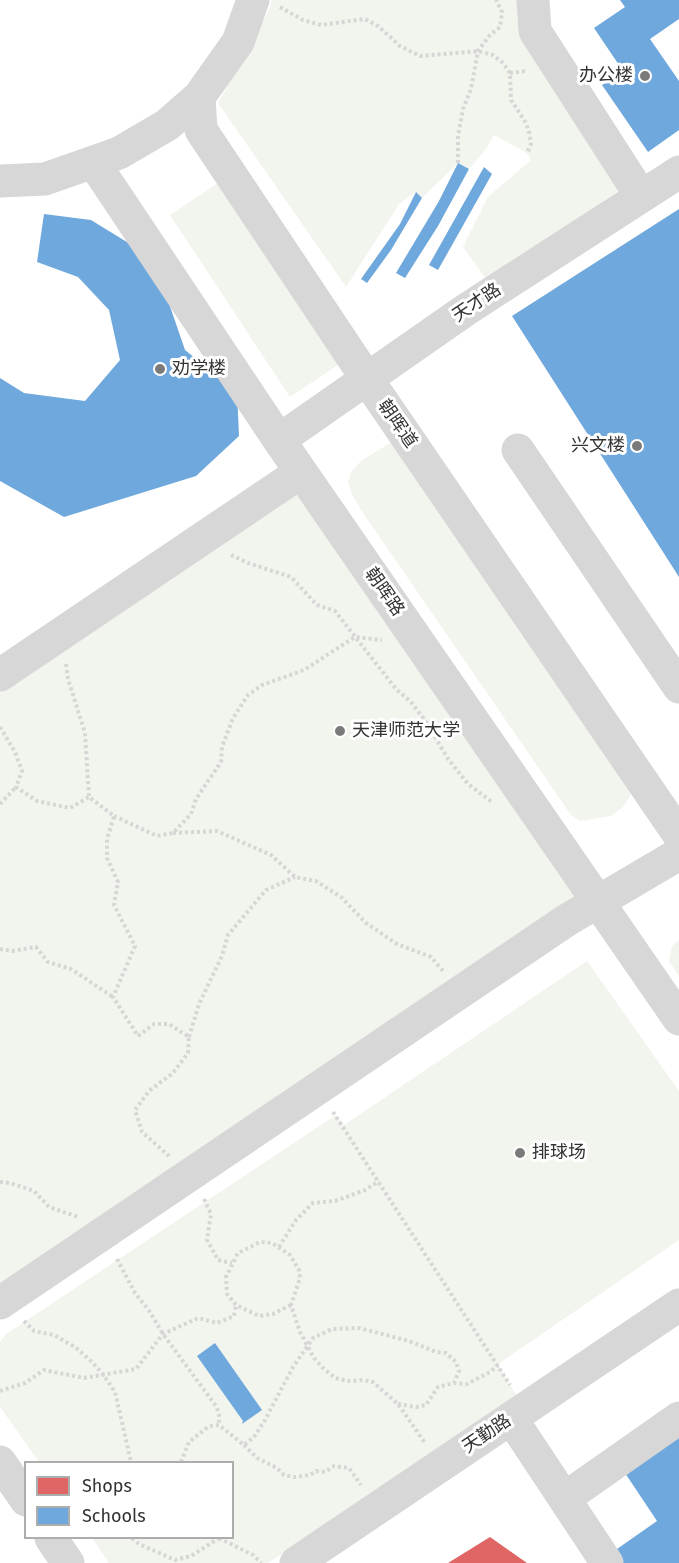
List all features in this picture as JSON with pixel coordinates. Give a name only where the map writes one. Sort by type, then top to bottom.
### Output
[{"type":"street","points":[[533,0],[535,31],[641,196]]},
{"type":"street","points":[[0,181],[45,179],[94,163],[167,125],[199,97],[264,2]]},
{"type":"street","name":"朝晖道","points":[[199,97],[201,130],[367,379],[679,835]]},
{"type":"street","name":"朝晖路","points":[[94,163],[279,440],[679,1018]]},
{"type":"street","name":"天才路","points":[[279,440],[467,309],[679,172]]},
{"type":"street","points":[[518,450],[679,687]]},
{"type":"street","points":[[0,675],[301,472]]},
{"type":"street","points":[[4,1300],[598,901],[679,854]]},
{"type":"street","name":"天勤路","points":[[296,1563],[679,1305]]},
{"type":"street","points":[[518,1413],[565,1498],[607,1563]]},
{"type":"street","points":[[565,1498],[679,1418]]},
{"type":"street","points":[[0,1462],[24,1497]]},
{"type":"street","points":[[52,1539],[68,1563]]},
{"type":"path","points":[[458,163],[458,136],[463,109],[471,89],[478,51],[500,27],[502,12],[496,0]]},
{"type":"path","points":[[264,2],[303,20],[321,25],[365,19],[378,26],[400,46],[420,56],[478,51],[493,55],[510,73],[511,99],[529,132],[531,144],[527,153]]},
{"type":"path","points":[[206,536],[230,555],[291,577],[317,605],[335,611],[396,689],[411,702],[425,720],[448,759],[468,784],[486,800],[498,804]]},
{"type":"path","points":[[62,633],[68,679],[85,733],[89,797],[114,816],[157,836],[217,831],[271,855],[295,877],[316,881],[341,897],[366,923],[397,945],[431,957],[461,992]]},
{"type":"path","points":[[173,833],[191,814],[196,799],[221,762],[222,747],[233,718],[248,695],[262,685],[304,670],[355,637],[401,643],[425,652]]},
{"type":"path","points":[[0,727],[15,752],[22,771],[16,787],[0,804]]},
{"type":"path","points":[[16,787],[38,801],[70,808],[89,797]]},
{"type":"path","points":[[113,997],[135,946],[114,906],[118,882],[107,858],[107,839],[114,816]]},
{"type":"path","points":[[232,1263],[218,1260],[207,1240],[211,1214],[190,1174],[142,1132],[135,1110],[149,1091],[173,1073],[188,1053],[189,1037],[199,1004],[222,956],[228,935],[266,890],[295,877]]},
{"type":"path","points":[[0,949],[12,951],[36,947],[48,962],[71,969],[113,997],[138,1036],[154,1024],[169,1024],[189,1037]]},
{"type":"path","points":[[318,1088],[498,1365],[518,1413]]},
{"type":"path","points":[[279,1247],[296,1220],[313,1203],[335,1201],[365,1190],[379,1181]]},
{"type":"path","points":[[0,1182],[34,1191],[49,1207],[75,1215],[100,1235],[115,1255],[135,1293],[216,1406],[219,1425]]},
{"type":"path","points":[[291,1305],[273,1314],[259,1316],[236,1305],[227,1294],[226,1277],[238,1253],[260,1242],[272,1243],[290,1255],[299,1270],[300,1278],[291,1305],[307,1347],[322,1368],[335,1378],[374,1382],[398,1404],[423,1438],[435,1469]]},
{"type":"path","points":[[4,1300],[34,1330],[54,1335],[75,1347],[102,1373],[115,1392],[131,1461]]},
{"type":"path","points":[[0,1391],[25,1383],[44,1370],[84,1378],[102,1373],[136,1369],[163,1334],[198,1318],[217,1323],[234,1316],[236,1305]]},
{"type":"path","points":[[244,1445],[254,1437],[265,1420],[293,1367],[313,1338],[332,1329],[359,1328],[446,1353],[456,1362],[459,1371],[454,1383]]},
{"type":"path","points":[[398,1404],[426,1406],[438,1387],[467,1383],[490,1372],[498,1365]]},
{"type":"path","points":[[180,1461],[189,1442],[208,1426],[219,1425],[266,1464],[277,1468],[284,1475],[294,1477],[310,1475],[316,1471],[326,1472],[334,1466],[349,1468],[375,1510]]},
{"type":"path","points":[[133,1539],[139,1544],[175,1560],[191,1556],[217,1539]]},
{"type":"path","points":[[221,1539],[253,1555],[261,1563]]},
{"type":"shaded area","points":[[272,0],[522,0],[618,191],[487,280],[463,247],[488,197],[531,160],[527,153],[494,135],[487,148],[469,169],[458,163],[422,198],[415,192],[399,204],[346,287],[218,103],[269,10]]},
{"type":"shaded area","points":[[224,179],[344,361],[290,397],[170,215]]},
{"type":"shaded area","points":[[390,443],[402,444],[632,785],[630,796],[623,807],[611,816],[580,821],[571,815],[361,510],[348,482],[352,471],[361,461]]},
{"type":"shaded area","points":[[301,472],[598,901],[0,1303],[0,675]]},
{"type":"shaded area","points":[[679,940],[679,976],[669,961],[672,946]]},
{"type":"shaded area","points":[[587,961],[679,1091],[679,1240],[498,1364],[518,1398],[268,1563],[109,1563],[93,1539],[234,1539],[234,1461],[38,1461],[0,1407],[0,1342],[6,1334],[336,1115],[344,1125]]},
{"type":"building: Shops","points":[[490,1537],[527,1563],[448,1563]]},
{"type":"building: Schools","name":"办公楼","points":[[620,0],[679,0],[679,19],[650,39],[679,81],[679,130],[648,152],[602,85],[623,71],[594,28],[625,7]]},
{"type":"building: Schools","points":[[458,163],[469,169],[438,226],[405,278],[396,273],[439,201]]},
{"type":"building: Schools","points":[[484,167],[492,174],[438,270],[429,265]]},
{"type":"building: Schools","points":[[416,192],[422,198],[391,250],[367,283],[361,279],[400,224]]},
{"type":"building: Schools","name":"兴文楼","points":[[679,209],[679,577],[512,316]]},
{"type":"building: Schools","name":"劝学楼","points":[[44,214],[91,220],[135,247],[162,283],[185,350],[237,392],[239,436],[196,476],[64,517],[0,481],[0,378],[24,393],[85,401],[120,360],[109,310],[78,277],[37,262]]},
{"type":"building: Schools","points":[[215,1343],[262,1410],[242,1424],[243,1421],[197,1356]]},
{"type":"building: Schools","points":[[679,1432],[679,1563],[597,1563],[657,1521],[623,1470]]},
{"type":"place","name":"办公楼","points":[[645,76]]},
{"type":"place","name":"劝学楼","points":[[160,369]]},
{"type":"place","name":"兴文楼","points":[[637,446]]},
{"type":"place","name":"天津师范大学","points":[[340,731]]},
{"type":"place","name":"排球场","points":[[520,1153]]}]
